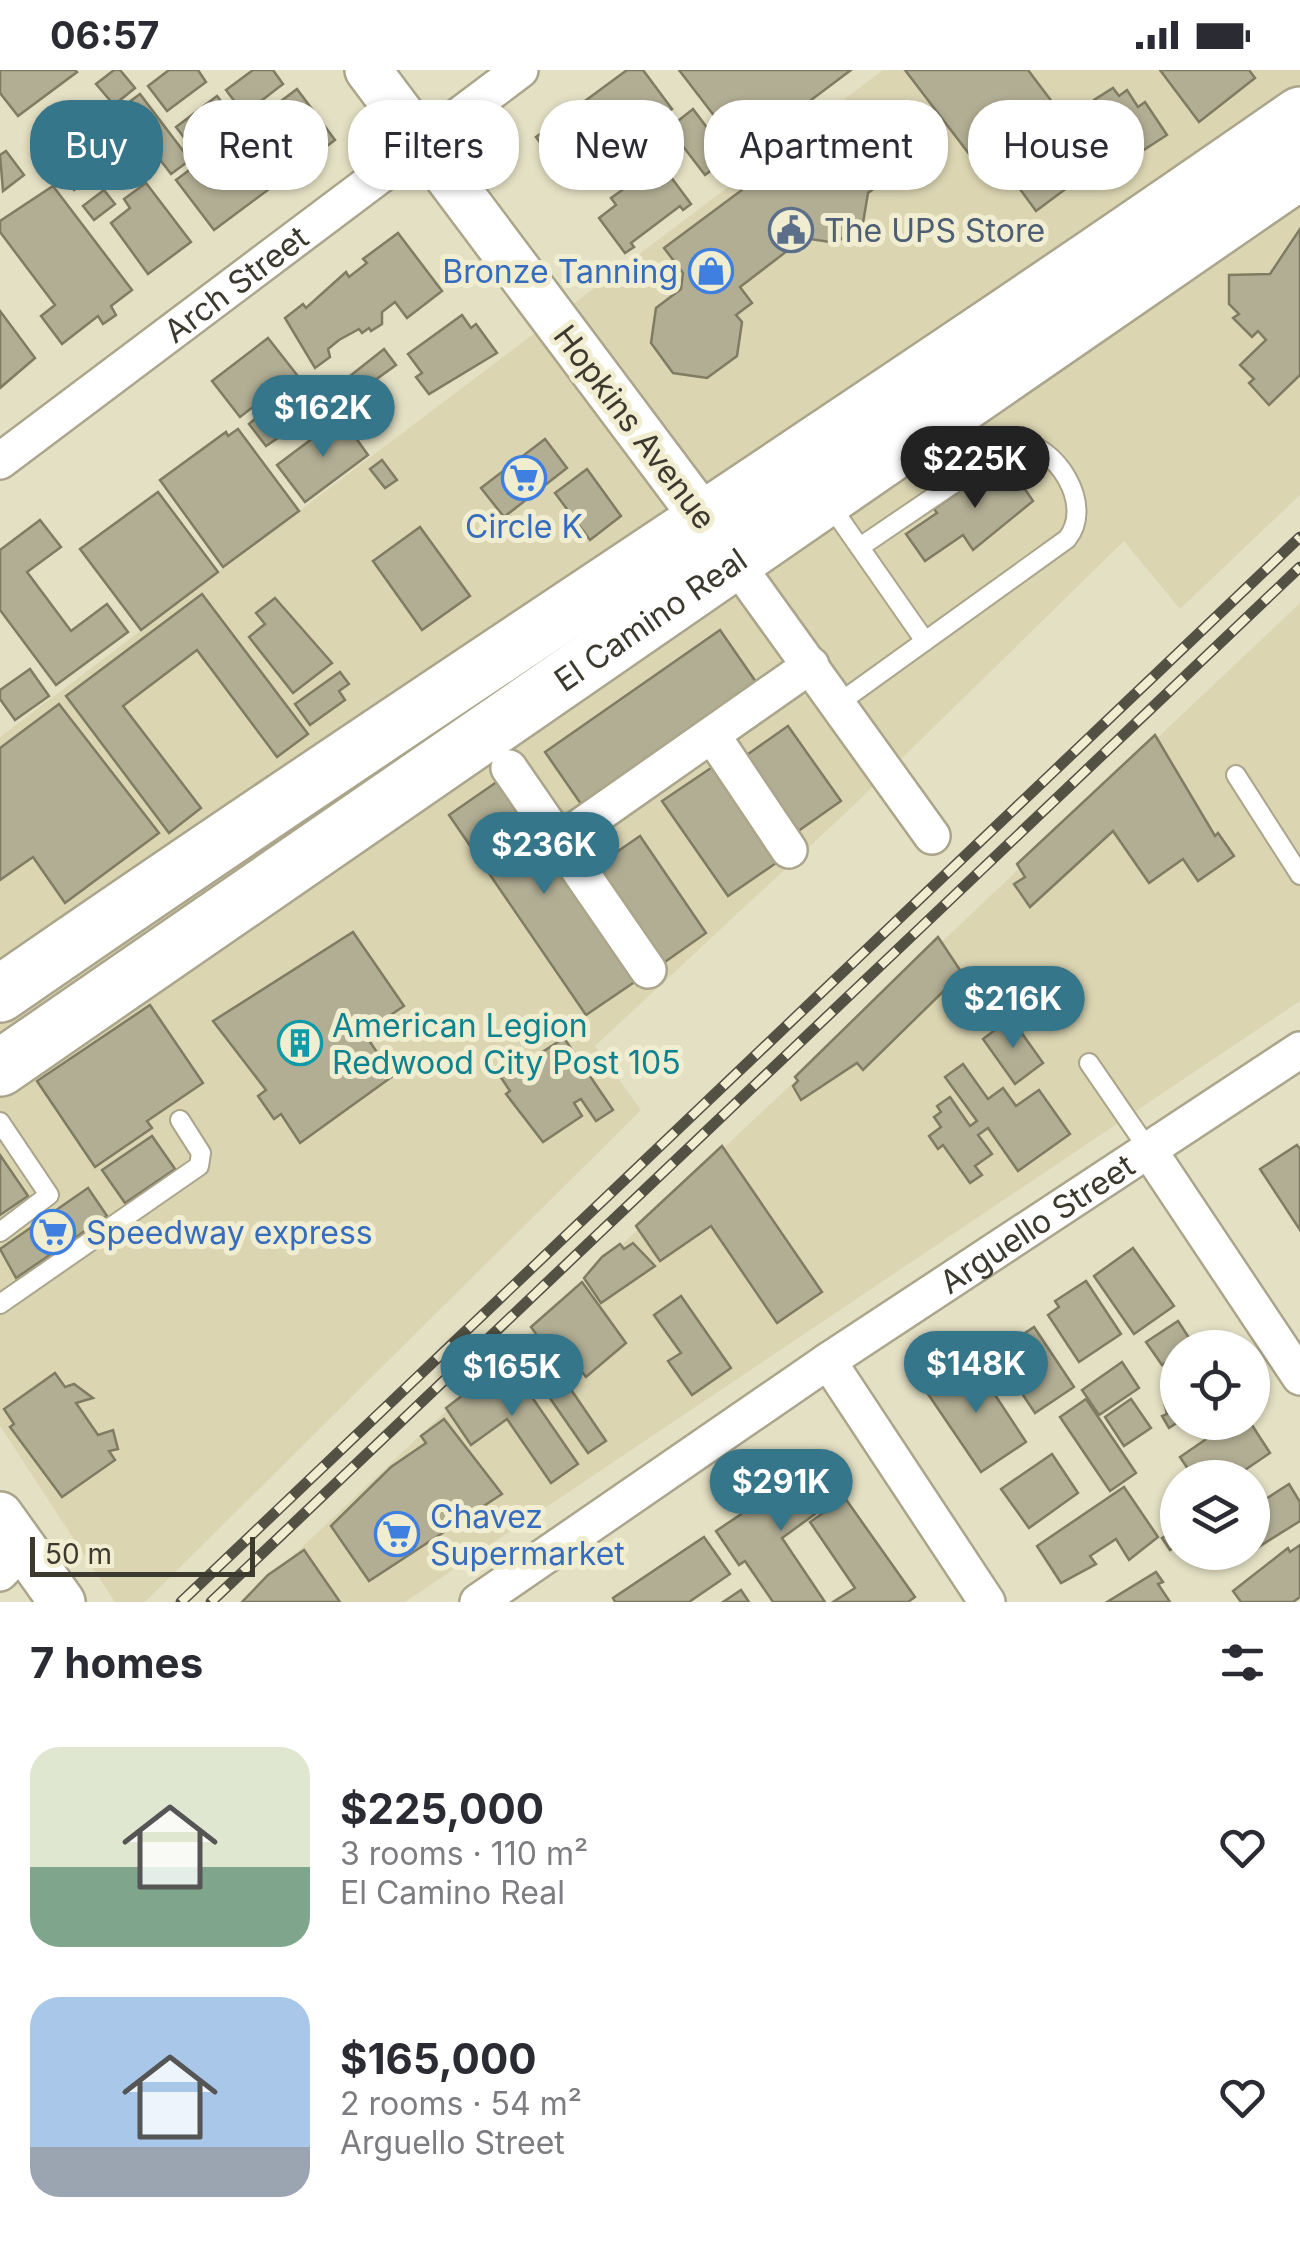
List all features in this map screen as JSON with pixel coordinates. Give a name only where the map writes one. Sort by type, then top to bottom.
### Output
[{"type":"main road","name":"El Camino Real","points":[[0,1068],[1300,115]]},
{"type":"main road","name":"El Camino Real","points":[[0,994],[474,669],[607,588],[826,499],[1300,171]]},
{"type":"street","name":"Hopkins Avenue","points":[[368,70],[391,100]]},
{"type":"street","name":"Arch Street","points":[[481,100],[520,70]]},
{"type":"street","name":"Arch Street","points":[[0,461],[362,190]]},
{"type":"street","name":"Hopkins Avenue","points":[[458,190],[839,703],[932,836]]},
{"type":"street","points":[[560,841],[811,665]]},
{"type":"street","points":[[712,735],[788,850]]},
{"type":"street","points":[[510,768],[648,970]]},
{"type":"street","name":"Arguello Street","points":[[478,1602],[519,1591],[828,1361],[1300,1050]]},
{"type":"street","points":[[1148,1149],[1300,1377]]},
{"type":"street","points":[[828,1361],[987,1602]]},
{"type":"street","points":[[8,1546],[62,1602]]},
{"type":"lane","points":[[839,703],[1067,539],[1077,526],[1078,502],[1040,446],[1016,441],[860,548]]},
{"type":"lane","points":[[826,499],[924,641]]},
{"type":"lane","points":[[1236,775],[1300,874]]},
{"type":"lane","points":[[1090,1063],[1148,1149]]},
{"type":"lane","points":[[0,1304],[199,1166],[200,1152],[180,1120]]},
{"type":"lane","points":[[0,1122],[16,1163],[48,1195],[0,1232]]},
{"type":"shaded area","points":[[883,70],[1300,70],[1300,495],[1180,609],[1124,541],[852,807],[595,1046],[641,1110],[145,1602],[115,1602],[0,1426],[0,737],[724,190],[948,190],[948,100],[843,100]]},
{"type":"shaded area","points":[[1300,603],[1300,1001],[405,1602],[244,1602]]},
{"type":"building","points":[[0,70],[77,72],[39,100],[30,100],[30,107],[18,116],[0,93]]},
{"type":"building","points":[[114,70],[120,70],[135,88],[120,100],[110,100],[96,84]]},
{"type":"building","points":[[169,70],[198,70],[206,82],[167,111],[163,100],[148,86]]},
{"type":"building","points":[[253,70],[273,70],[283,84],[262,100],[234,100],[226,90]]},
{"type":"building","points":[[627,70],[643,70],[665,100],[586,100]]},
{"type":"building","points":[[679,70],[851,70],[811,100],[704,103]]},
{"type":"building","points":[[905,70],[1028,70],[1051,100],[968,100],[968,153],[948,126],[948,100],[928,100]]},
{"type":"building","points":[[1160,70],[1249,70],[1255,78],[1199,122]]},
{"type":"building","points":[[1113,88],[1119,96],[1127,90],[1133,100],[1094,100]]},
{"type":"building","points":[[297,89],[305,100],[282,100]]},
{"type":"building","points":[[1145,102],[1167,135],[1144,150]]},
{"type":"building","points":[[693,109],[704,124],[704,174],[684,148],[684,116]]},
{"type":"building","points":[[163,124],[183,151],[183,165],[171,174],[163,163]]},
{"type":"building","points":[[6,151],[24,175],[3,191],[0,155]]},
{"type":"building","points":[[47,190],[56,190],[132,290],[111,306],[116,315],[103,324],[98,316],[62,344],[41,316],[55,305],[0,232],[0,221]]},
{"type":"building","points":[[104,190],[115,204],[94,220],[83,206]]},
{"type":"building","points":[[136,190],[151,190],[191,242],[148,274],[111,223],[130,208],[124,199]]},
{"type":"building","points":[[184,190],[268,190],[214,230]]},
{"type":"building","points":[[622,190],[681,190],[691,204],[683,210],[680,206],[631,243],[634,247],[625,253],[599,218],[616,205],[611,198]]},
{"type":"building","points":[[742,190],[872,190],[868,193],[863,223],[836,243],[804,238],[740,287],[752,303],[736,315],[742,322],[737,356],[707,378],[673,373],[651,343],[656,308],[681,289],[683,273],[664,248]]},
{"type":"building","points":[[1021,190],[1064,190],[1036,211]]},
{"type":"building","points":[[1300,229],[1300,375],[1269,405],[1249,383],[1254,379],[1240,365],[1266,340],[1258,331],[1252,337],[1233,318],[1239,314],[1229,304],[1229,275],[1270,274]]},
{"type":"building","points":[[398,233],[442,291],[407,318],[395,302],[382,312],[382,324],[362,333],[359,329],[339,340],[328,349],[330,357],[315,368],[285,318],[303,304],[306,308],[346,272],[349,277],[367,263],[363,259]]},
{"type":"building","points":[[0,311],[35,358],[0,388]]},
{"type":"building","points":[[462,315],[471,328],[476,324],[497,353],[429,394],[416,377],[422,373],[408,354]]},
{"type":"building","points":[[268,338],[297,375],[287,382],[312,415],[266,446],[249,424],[269,407],[263,399],[240,417],[212,381]]},
{"type":"building","points":[[384,349],[396,365],[356,394],[345,380]]},
{"type":"building","points":[[370,385],[380,402],[366,410],[358,395]]},
{"type":"building","points":[[341,417],[368,455],[305,502],[277,465]]},
{"type":"building","points":[[238,429],[299,511],[223,567],[160,480],[226,432],[228,436]]},
{"type":"building","name":"Circle K","points":[[545,439],[567,468],[504,517],[481,488]]},
{"type":"building","points":[[1012,455],[1027,477],[1020,482],[1033,501],[973,550],[963,535],[925,561],[906,534],[937,513],[934,509]]},
{"type":"building","points":[[382,460],[397,480],[385,488],[370,469]]},
{"type":"building","points":[[587,469],[621,516],[590,540],[555,493]]},
{"type":"building","points":[[158,492],[218,572],[141,630],[80,549]]},
{"type":"building","points":[[40,520],[61,547],[27,572],[71,631],[107,604],[128,632],[56,685],[0,610],[0,550]]},
{"type":"building","points":[[420,527],[470,596],[422,630],[373,561]]},
{"type":"building","points":[[202,594],[308,734],[277,757],[197,650],[123,706],[201,808],[169,833],[66,696]]},
{"type":"building","points":[[275,598],[332,663],[293,693],[249,637],[265,624],[256,613]]},
{"type":"building","points":[[720,630],[756,682],[581,804],[545,752]]},
{"type":"building","points":[[30,669],[49,696],[15,720],[0,699],[0,690]]},
{"type":"building","points":[[340,672],[349,684],[339,691],[345,700],[310,725],[295,704]]},
{"type":"building","points":[[59,704],[159,833],[65,903],[33,857],[0,880],[0,748]]},
{"type":"building","points":[[788,726],[841,801],[794,834],[741,759]]},
{"type":"building","points":[[1155,735],[1215,836],[1218,833],[1234,856],[1198,881],[1183,859],[1149,883],[1113,831],[1030,907],[1014,884],[1025,877],[1017,864]]},
{"type":"building","points":[[714,766],[779,861],[728,896],[662,801]]},
{"type":"building","points":[[501,779],[639,979],[586,1015],[449,815]]},
{"type":"building","points":[[640,836],[706,933],[662,964],[595,867]]},
{"type":"building","name":"American Legion Redwood City Post 105","points":[[353,932],[404,1006],[364,1033],[393,1076],[300,1143],[281,1114],[274,1119],[258,1096],[266,1090],[213,1021]]},
{"type":"building","points":[[938,937],[962,973],[863,1070],[857,1063],[801,1100],[793,1086],[798,1081],[795,1077]]},
{"type":"building","points":[[150,1005],[203,1083],[147,1121],[152,1128],[95,1167],[37,1081]]},
{"type":"building","points":[[1011,1018],[1043,1063],[1015,1084],[983,1039]]},
{"type":"building","points":[[564,1038],[613,1110],[596,1121],[581,1099],[574,1103],[582,1116],[543,1142],[506,1094],[510,1091],[500,1076],[509,1070],[506,1064],[524,1052],[530,1060]]},
{"type":"building","points":[[963,1064],[988,1099],[1003,1088],[1016,1106],[1039,1090],[1070,1134],[1018,1171],[988,1128],[978,1135],[992,1154],[975,1166],[982,1175],[970,1183],[943,1145],[938,1149],[929,1136],[941,1127],[934,1117],[941,1112],[937,1106],[950,1097],[970,1126],[977,1121],[945,1077]]},
{"type":"building","points":[[152,1136],[175,1169],[125,1203],[102,1170]]},
{"type":"building","points":[[1297,1145],[1300,1149],[1300,1230],[1260,1169]]},
{"type":"building","points":[[722,1146],[822,1292],[777,1323],[711,1226],[660,1261],[636,1226]]},
{"type":"building","points":[[0,1155],[28,1196],[0,1215]]},
{"type":"building","name":"Speedway express","points":[[88,1188],[107,1216],[16,1278],[0,1249]]},
{"type":"building","points":[[633,1243],[655,1266],[601,1303],[584,1278],[620,1244],[624,1249]]},
{"type":"building","points":[[1133,1248],[1174,1306],[1134,1334],[1094,1276]]},
{"type":"building","points":[[1086,1281],[1121,1334],[1079,1362],[1048,1315],[1059,1307],[1055,1301]]},
{"type":"building","points":[[582,1282],[626,1343],[586,1377],[583,1373],[570,1381],[531,1327]]},
{"type":"building","points":[[681,1296],[731,1368],[692,1395],[668,1361],[681,1353],[654,1315]]},
{"type":"building","points":[[1178,1321],[1184,1330],[1164,1330]]},
{"type":"building","points":[[1034,1327],[1074,1387],[1035,1413],[995,1353]]},
{"type":"building","points":[[1160,1333],[1160,1362],[1146,1342]]},
{"type":"building","points":[[519,1344],[532,1363],[518,1372],[505,1353]]},
{"type":"building","points":[[972,1360],[1026,1442],[981,1472],[926,1391]]},
{"type":"building","points":[[507,1361],[578,1464],[551,1483],[507,1419],[471,1445],[446,1408]]},
{"type":"building","points":[[1122,1362],[1139,1388],[1099,1415],[1082,1390]]},
{"type":"building","points":[[555,1366],[606,1441],[588,1453],[536,1378]]},
{"type":"building","points":[[55,1373],[65,1387],[74,1384],[93,1398],[76,1403],[98,1435],[113,1430],[118,1449],[109,1451],[115,1460],[62,1497],[10,1427],[14,1424],[4,1409]]},
{"type":"building","points":[[1086,1399],[1136,1473],[1110,1491],[1060,1417]]},
{"type":"building","points":[[1131,1399],[1151,1428],[1124,1446],[1105,1417]]},
{"type":"building","points":[[444,1419],[502,1494],[369,1581],[331,1526],[391,1467],[426,1443],[421,1436]]},
{"type":"building","points":[[1205,1440],[1262,1440],[1270,1453],[1260,1460],[1180,1457]]},
{"type":"building","points":[[1052,1454],[1078,1493],[1029,1528],[1001,1489]]},
{"type":"building","points":[[822,1460],[844,1493],[782,1538],[825,1602],[773,1602],[745,1561],[739,1565],[716,1531]]},
{"type":"building","points":[[1289,1484],[1300,1502],[1300,1521],[1270,1540],[1270,1496]]},
{"type":"building","points":[[1124,1487],[1158,1537],[1129,1560],[1116,1539],[1090,1556],[1096,1564],[1061,1583],[1037,1546]]},
{"type":"building","points":[[845,1498],[915,1597],[908,1602],[833,1602],[855,1588],[810,1522]]},
{"type":"building","points":[[704,1537],[730,1574],[689,1602],[615,1602],[613,1598]]},
{"type":"building","points":[[1300,1545],[1300,1597],[1293,1602],[1241,1602],[1233,1591],[1260,1570],[1270,1570],[1270,1562],[1288,1548],[1290,1552]]},
{"type":"building","points":[[304,1550],[340,1602],[242,1602],[268,1575]]},
{"type":"building","points":[[1156,1572],[1163,1582],[1158,1584],[1170,1602],[1107,1602]]},
{"type":"building","points":[[741,1590],[749,1602],[723,1602]]},
{"type":"railway","points":[[181,1602],[1300,537]]},
{"type":"railway","points":[[211,1602],[1300,567]]},
{"type":"place","name":"The UPS Store","points":[[791,230]]},
{"type":"place","name":"Bronze Tanning","points":[[711,271]]},
{"type":"place","name":"Circle K","points":[[524,478]]},
{"type":"place","name":"American Legion Redwood City Post 105","points":[[300,1043]]},
{"type":"place","name":"Speedway express","points":[[53,1232]]},
{"type":"place","name":"Chavez Supermarket","points":[[397,1534]]}]
